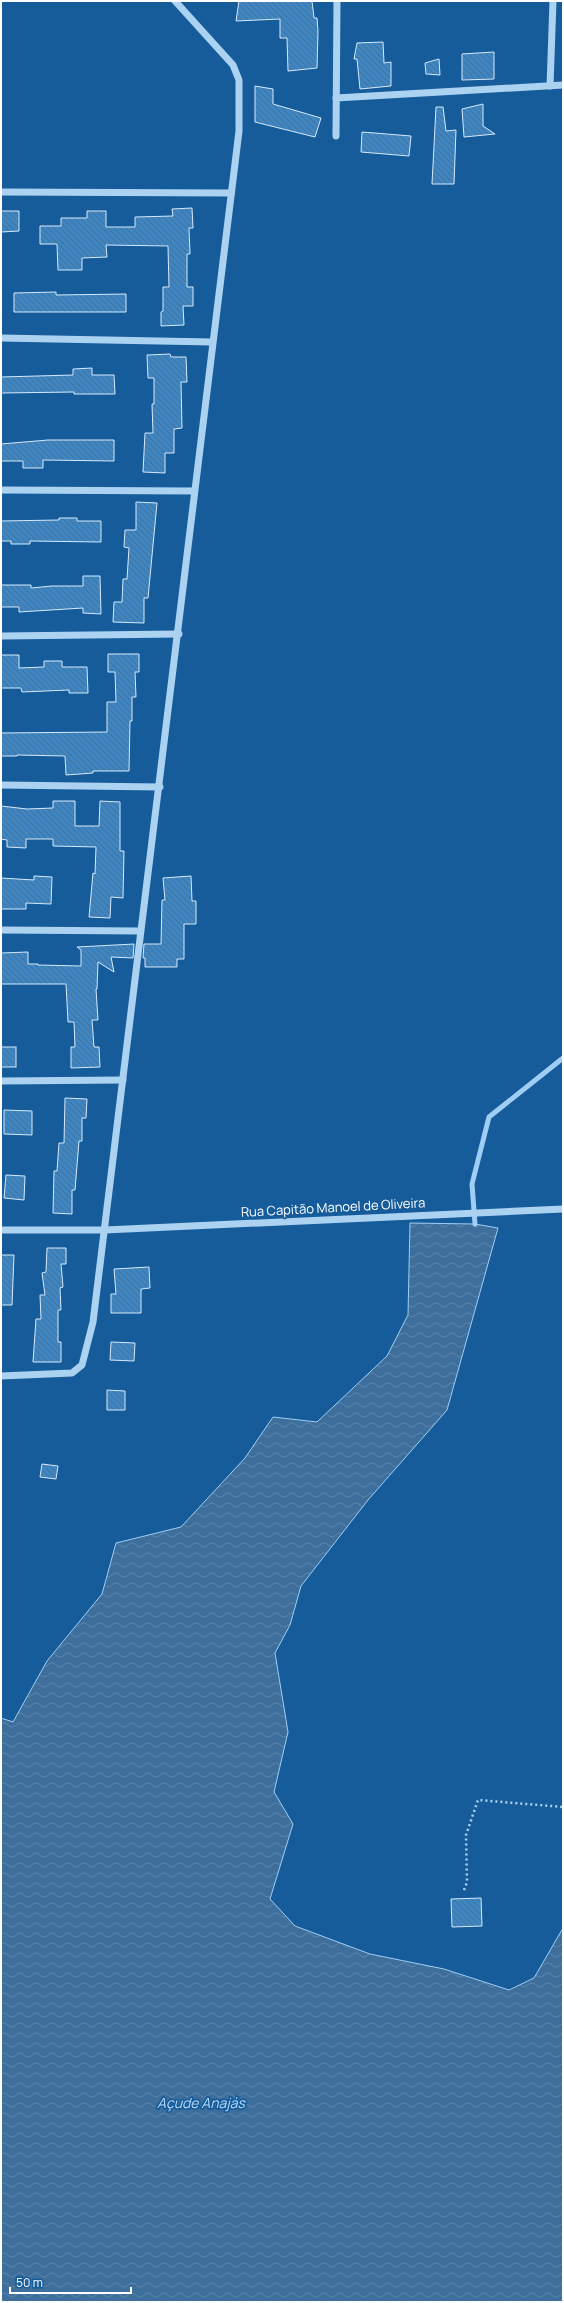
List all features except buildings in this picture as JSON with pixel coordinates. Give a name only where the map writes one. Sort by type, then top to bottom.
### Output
[{"type":"street","points":[[1,1376],[72,1373],[82,1365],[93,1322],[105,1230],[140,931],[179,634],[194,490],[239,131],[241,103],[239,80],[233,65],[175,1]]},
{"type":"street","points":[[336,136],[337,1]]},
{"type":"street","points":[[550,86],[553,1]]},
{"type":"street","points":[[336,98],[563,85]]},
{"type":"street","points":[[1,192],[231,193]]},
{"type":"street","points":[[1,338],[212,342]]},
{"type":"street","points":[[1,490],[194,490]]},
{"type":"street","points":[[1,636],[179,634]]},
{"type":"street","points":[[1,785],[160,787]]},
{"type":"street","points":[[1,930],[140,931]]},
{"type":"street","points":[[1,1080],[123,1080]]},
{"type":"street","name":"Rua Capitão Manoel de Oliveira","points":[[1,1230],[105,1230],[563,1209]]},
{"type":"path","points":[[464,1890],[467,1882],[466,1835],[478,1800],[563,1807]]},
{"type":"water","name":"Açude Anajás","points":[[410,1223],[475,1224],[498,1228],[447,1410],[368,1500],[301,1586],[290,1625],[275,1653],[288,1732],[274,1792],[293,1824],[270,1899],[295,1926],[370,1954],[444,1969],[509,1990],[534,1978],[563,1928],[563,2302],[1,2302],[1,1718],[13,1722],[47,1661],[102,1594],[116,1543],[181,1527],[245,1458],[273,1417],[317,1422],[387,1356],[408,1315]]},
{"type":"waterway","points":[[475,1224],[472,1184],[489,1117],[563,1058]]}]
